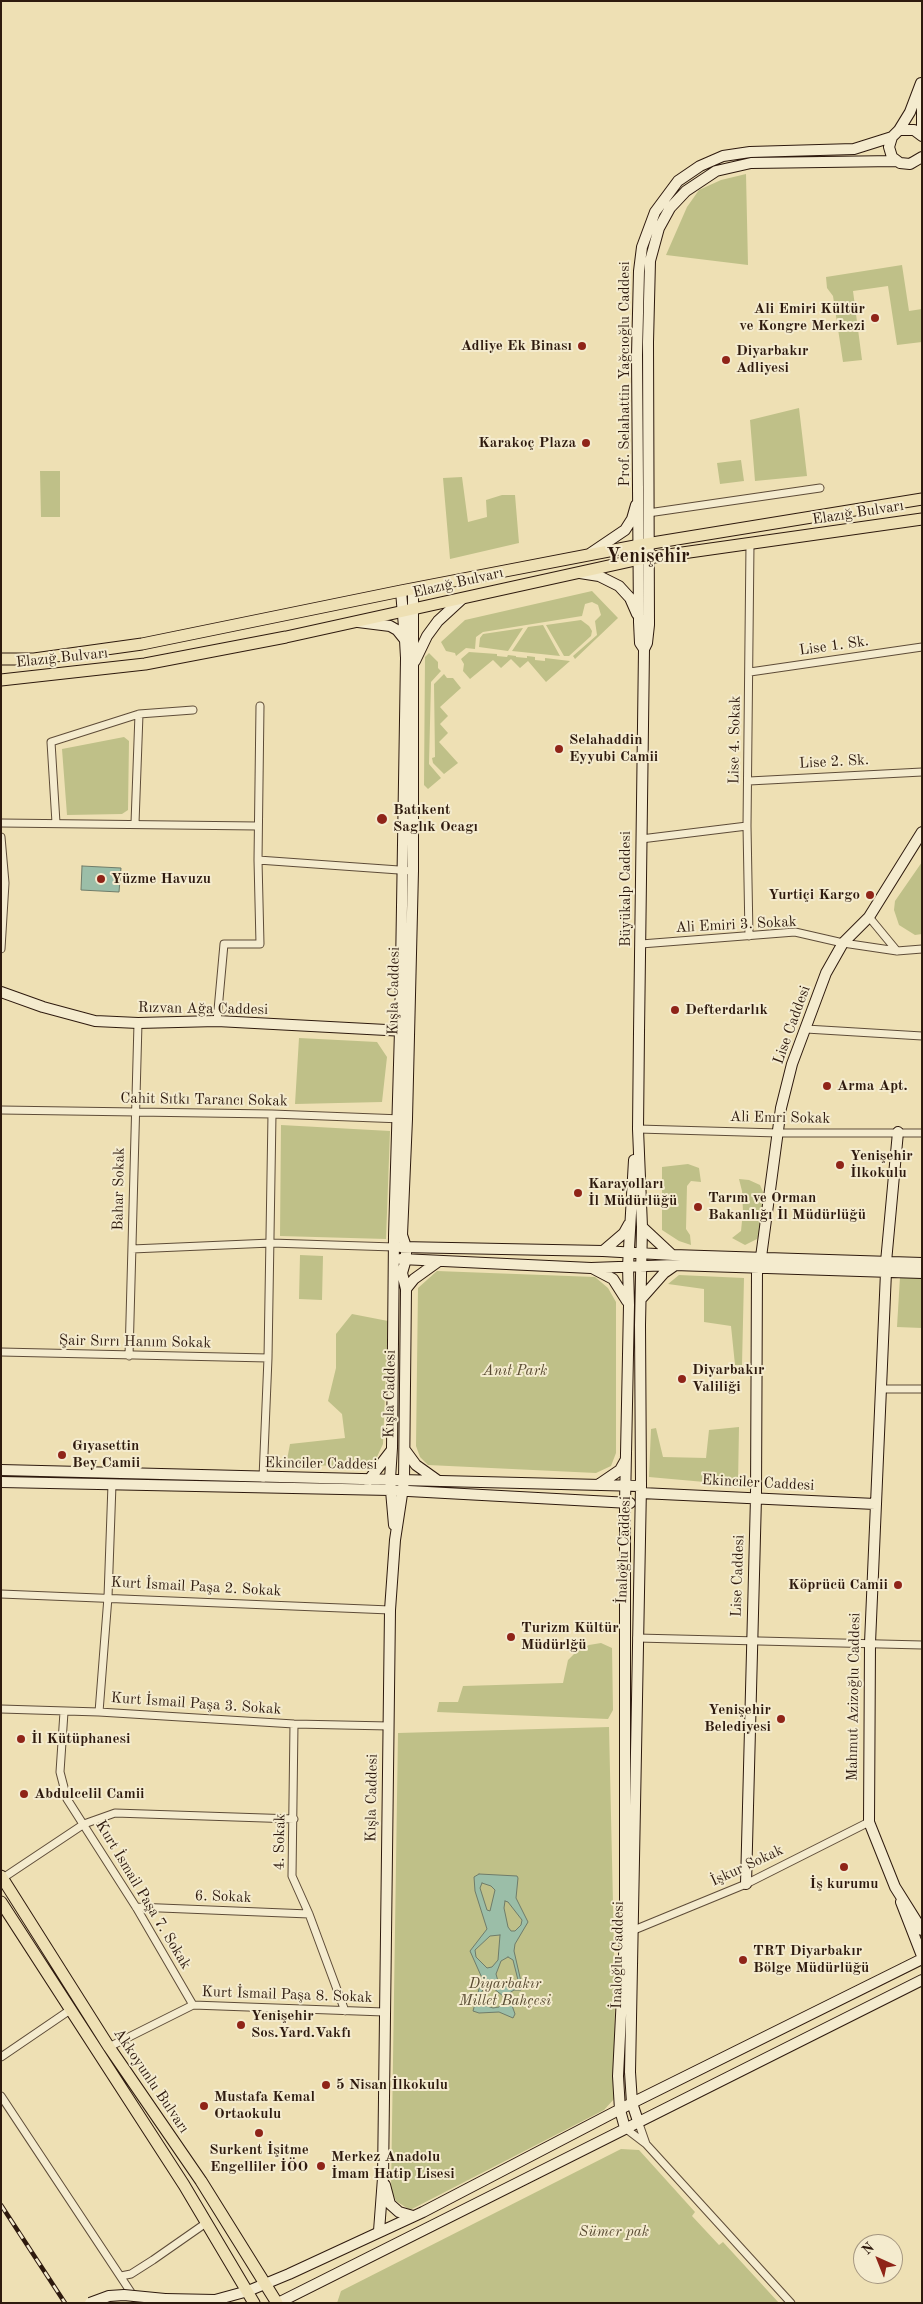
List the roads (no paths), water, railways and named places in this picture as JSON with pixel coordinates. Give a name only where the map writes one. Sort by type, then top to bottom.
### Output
[{"type":"main road","name":"Elazığ Bulvarı","points":[[1,659],[34,659],[142,644],[401,590],[644,544],[922,499]]},
{"type":"main road","name":"Elazığ Bulvarı","points":[[1,680],[145,664],[355,622],[577,572],[644,559],[922,518]]},
{"type":"main road","name":"Akkoyunlu Bulvarı","points":[[2,1877],[109,2047],[201,2182],[277,2303]]},
{"type":"main road","name":"Akkoyunlu Bulvarı","points":[[1,1902],[184,2185],[254,2303]]},
{"type":"street","points":[[896,161],[889,147],[895,134],[910,112],[921,83]]},
{"type":"street","points":[[922,100],[922,131]]},
{"type":"street","points":[[895,134],[914,130],[922,136]]},
{"type":"street","name":"Prof. Selahattin Yağcıoğlu Caddesi","points":[[644,544],[639,495],[639,271],[646,234],[661,201],[689,173],[723,156],[750,152],[854,148],[895,134]]},
{"type":"street","name":"Prof. Selahattin Yağcıoğlu Caddesi","points":[[644,544],[648,513],[649,273],[654,239],[670,208],[686,191],[706,177],[739,164],[896,161],[905,164],[920,161]]},
{"type":"street","points":[[648,513],[820,488]]},
{"type":"street","points":[[587,555],[613,540],[625,530],[632,519],[639,495]]},
{"type":"street","name":"Büyükalp Caddesi","points":[[644,544],[640,622],[640,643],[644,649]]},
{"type":"street","name":"Lise 4. Sokak","points":[[749,936],[747,826],[749,781],[750,544]]},
{"type":"street","name":"Büyükalp Caddesi","points":[[638,1129],[644,649],[647,643],[649,626],[644,559]]},
{"type":"street","points":[[577,572],[599,576],[619,586],[630,598],[640,622]]},
{"type":"street","name":"Kışla Caddesi","points":[[379,2231],[383,2178],[386,1780],[389,1726],[390,1610],[395,1540],[404,1486],[406,1289],[402,1274],[406,1259],[406,1247],[402,1235],[402,1119],[413,664],[408,610],[413,588]]},
{"type":"street","points":[[258,860],[408,871],[405,640],[408,610],[401,590]]},
{"type":"street","points":[[413,664],[427,636],[438,621],[463,598]]},
{"type":"street","points":[[355,622],[390,626],[397,630],[405,640]]},
{"type":"street","name":"Lise 1. Sk.","points":[[750,672],[922,647]]},
{"type":"street","points":[[217,1022],[224,944],[260,944],[257,826],[260,706]]},
{"type":"street","points":[[56,823],[51,742],[139,714],[194,710]]},
{"type":"street","points":[[135,823],[139,714]]},
{"type":"street","name":"Lise 2. Sk.","points":[[749,781],[922,772]]},
{"type":"street","points":[[1,823],[135,823],[257,826]]},
{"type":"street","points":[[642,839],[747,826]]},
{"type":"street","name":"Lise Caddesi","points":[[761,1257],[778,1133],[792,1064],[826,973],[843,943],[869,917],[922,832]]},
{"type":"street","points":[[1,838],[3,883],[1,949]]},
{"type":"street","points":[[869,917],[897,951]]},
{"type":"street","name":"Ali Emiri 3. Sokak","points":[[641,944],[795,932],[843,943],[897,951],[922,949]]},
{"type":"street","name":"Rızvan Ağa Caddesi","points":[[1,992],[43,1007],[95,1020],[138,1023],[217,1022],[404,1030]]},
{"type":"street","name":"Bahar Sokak","points":[[129,1356],[138,1023]]},
{"type":"street","points":[[806,1029],[922,1036]]},
{"type":"street","name":"Cahit Sıtkı Tarancı Sokak","points":[[1,1110],[135,1114],[272,1114],[402,1119]]},
{"type":"street","points":[[263,1478],[271,1243],[272,1114]]},
{"type":"street","points":[[395,1540],[390,1479],[394,1247],[402,1119]]},
{"type":"street","name":"Ali Emri Sokak","points":[[638,1129],[778,1133],[922,1133]]},
{"type":"street","name":"İnaloğlu Caddesi","points":[[625,2128],[620,2110],[618,2076],[625,1935],[624,1504],[626,1486],[628,1266],[633,1175],[638,1129]]},
{"type":"street","name":"İnaloğlu Caddesi","points":[[638,1129],[642,1227],[640,1252],[642,1267],[641,1494],[630,2072],[632,2103],[638,2121]]},
{"type":"street","name":"Mahmut Azizoğlu Caddesi","points":[[898,1132],[886,1267],[882,1389],[875,1504],[870,1643],[869,1822],[895,1887],[922,1930]]},
{"type":"street","points":[[603,1251],[624,1233],[631,1221]]},
{"type":"street","points":[[642,1227],[674,1260]]},
{"type":"street","points":[[132,1249],[271,1243],[640,1252],[674,1260],[757,1269],[886,1267],[922,1263]]},
{"type":"street","points":[[394,1258],[591,1268],[642,1267],[674,1260],[761,1257],[886,1267],[922,1273]]},
{"type":"street","points":[[641,1299],[674,1260]]},
{"type":"street","points":[[406,1289],[414,1279],[439,1261]]},
{"type":"street","points":[[591,1268],[613,1279],[629,1305]]},
{"type":"street","name":"Lise Caddesi","points":[[746,1884],[750,1640],[756,1497],[757,1269]]},
{"type":"street","name":"Şair Sırrı Hanım Sokak","points":[[1,1352],[268,1358]]},
{"type":"street","points":[[882,1389],[922,1390]]},
{"type":"street","points":[[368,1481],[384,1462],[392,1448]]},
{"type":"street","points":[[404,1449],[421,1469],[440,1482]]},
{"type":"street","points":[[598,1485],[620,1470],[626,1460]]},
{"type":"street","name":"Ekinciler Caddesi","points":[[1,1470],[368,1481],[390,1479],[404,1486],[624,1504],[641,1494]]},
{"type":"street","name":"Ekinciler Caddesi","points":[[1,1482],[390,1490],[404,1486],[440,1482],[598,1485],[626,1486],[641,1494],[756,1497],[875,1504]]},
{"type":"street","points":[[99,1712],[108,1597],[112,1484]]},
{"type":"street","name":"Kurt İsmail Paşa 2. Sokak","points":[[1,1594],[390,1610]]},
{"type":"street","points":[[637,1638],[922,1645]]},
{"type":"street","name":"Kurt İsmail Paşa 3. Sokak","points":[[1,1709],[99,1712],[294,1724],[389,1726]]},
{"type":"street","name":"Kurt İsmail Paşa 7. Sokak","points":[[64,1712],[60,1772],[67,1799],[136,1907],[194,2005]]},
{"type":"street","name":"4. Sokak","points":[[294,1724],[292,1876],[309,1914],[345,2011]]},
{"type":"street","points":[[2,1877],[84,1824],[114,1813],[294,1819]]},
{"type":"street","name":"İşkur Sokak","points":[[634,1930],[746,1884],[869,1822]]},
{"type":"street","points":[[90,2303],[109,2296],[124,2295],[165,2299],[215,2300],[266,2284],[413,2216],[632,2103],[922,1958],[895,1887]]},
{"type":"street","name":"6. Sokak","points":[[136,1907],[309,1914]]},
{"type":"street","points":[[277,2303],[922,1980]]},
{"type":"street","name":"Kurt İsmail Paşa 8. Sokak","points":[[109,2047],[194,2005],[384,2012]]},
{"type":"street","points":[[1,2057],[70,2010]]},
{"type":"street","points":[[1,2096],[138,2303]]},
{"type":"street","points":[[638,2121],[646,2144]]},
{"type":"street","points":[[625,2128],[646,2144],[791,2303]]},
{"type":"street","points":[[383,2178],[390,2204],[399,2212],[413,2216]]},
{"type":"street","points":[[121,2276],[131,2274],[206,2223]]},
{"type":"railway","points":[[1,2205],[65,2303]]},
{"type":"place","name":"Ali Emiri Kültür ve Kongre Merkezi","points":[[875,318]]},
{"type":"place","name":"Adliye Ek Binası","points":[[582,346]]},
{"type":"place","name":"Diyarbakır Adliyesi","points":[[726,360]]},
{"type":"place","name":"Karakoç Plaza","points":[[586,443]]},
{"type":"place","name":"Selahaddin Eyyubi Camii","points":[[559,749]]},
{"type":"place","name":"Batıkent Saglık Ocagı","points":[[382,819]]},
{"type":"place","name":"Yüzme Havuzu","points":[[101,879]]},
{"type":"place","name":"Yurtiçi Kargo","points":[[870,895]]},
{"type":"place","name":"Defterdarlık","points":[[675,1010]]},
{"type":"place","name":"Arma Apt.","points":[[827,1086]]},
{"type":"place","name":"Yenişehir İlkokulu","points":[[840,1165]]},
{"type":"place","name":"Karayolları İl Müdürlüğü","points":[[578,1193]]},
{"type":"place","name":"Tarım ve Orman Bakanlığı İl Müdürlüğü","points":[[698,1207]]},
{"type":"place","name":"Diyarbakır Valiliği","points":[[682,1379]]},
{"type":"place","name":"Gıyasettin Bey Camii","points":[[62,1455]]},
{"type":"place","name":"Köprücü Camii","points":[[898,1585]]},
{"type":"place","name":"Turizm Kültür Müdürlğü","points":[[511,1637]]},
{"type":"place","name":"Yenişehir Belediyesi","points":[[781,1719]]},
{"type":"place","name":"İl Kütüphanesi","points":[[21,1739]]},
{"type":"place","name":"Abdulcelil Camii","points":[[24,1794]]},
{"type":"place","name":"İş kurumu","points":[[844,1867]]},
{"type":"place","name":"TRT Diyarbakır Bölge Müdürlüğü","points":[[743,1960]]},
{"type":"place","name":"Yenişehir Sos.Yard.Vakfı","points":[[241,2025]]},
{"type":"place","name":"5 Nisan İlkokulu","points":[[326,2085]]},
{"type":"place","name":"Mustafa Kemal Ortaokulu","points":[[204,2106]]},
{"type":"place","name":"Surkent İşitme Engelliler İÖO","points":[[259,2133]]},
{"type":"place","name":"Merkez Anadolu İmam Hatip Lisesi","points":[[321,2166]]},
{"type":"district","name":"Yenişehir","points":[[648,557]]},
{"type":"park label","name":"Anıt Park","points":[[515,1371]]},
{"type":"park label","name":"Diyarbakır Millet Bahçesi","points":[[505,1992]]},
{"type":"park label","name":"Sümer pak","points":[[614,2232]]}]
